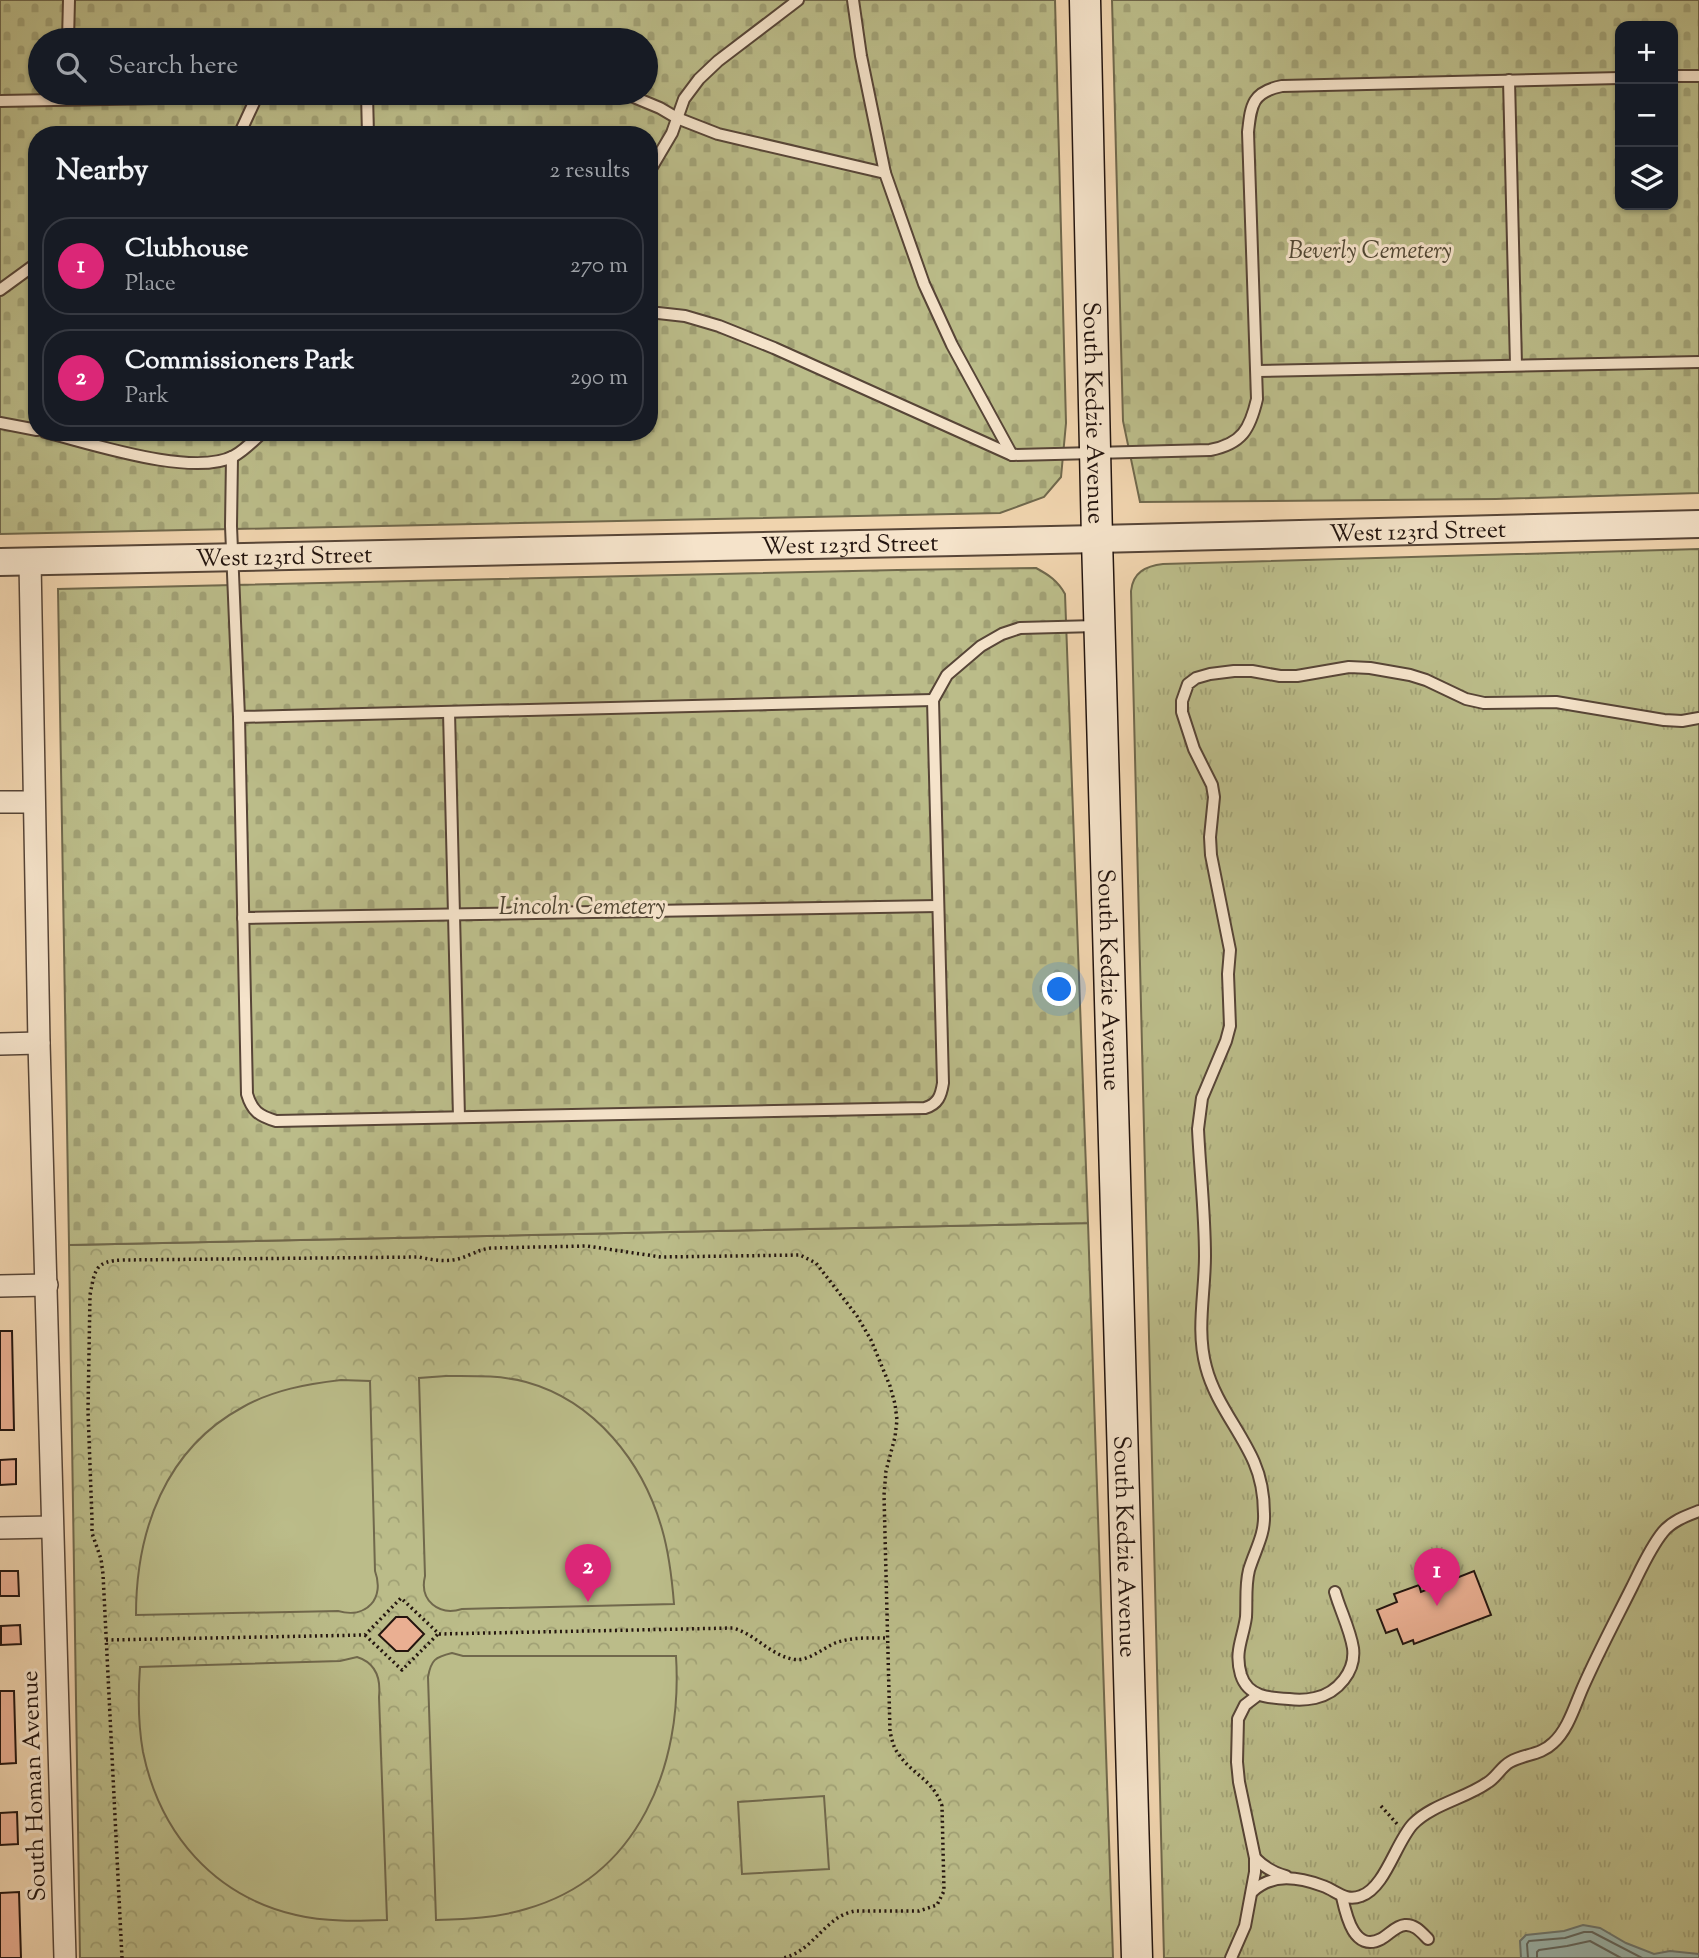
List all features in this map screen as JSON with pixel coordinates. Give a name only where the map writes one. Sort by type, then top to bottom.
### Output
[{"type":"main road","name":"South Kedzie Avenue","points":[[1085,0],[1094,454],[1137,1958]]},
{"type":"street","name":"West 123rd Street","points":[[0,562],[1699,524]]},
{"type":"street","name":"South Homan Avenue","points":[[30,562],[39,1043],[65,1958]]},
{"type":"street","points":[[0,802],[33,802]]},
{"type":"street","points":[[0,1044],[39,1043]]},
{"type":"street","points":[[0,1286],[47,1285]]},
{"type":"street","points":[[0,1528],[52,1527]]},
{"type":"lane","points":[[68,28],[69,0]]},
{"type":"lane","points":[[658,158],[684,99],[699,79],[718,61],[798,0]]},
{"type":"lane","points":[[853,0],[861,56],[885,173],[925,284],[951,345],[1012,455]]},
{"type":"lane","points":[[1678,76],[1699,76]]},
{"type":"lane","points":[[658,313],[685,316],[719,326],[821,368],[1012,455],[1210,450],[1225,447],[1241,437],[1252,421],[1257,399],[1248,132],[1255,98],[1267,89],[1282,86],[1615,78]]},
{"type":"lane","points":[[1509,80],[1516,366]]},
{"type":"lane","points":[[0,101],[28,99]]},
{"type":"lane","points":[[243,126],[253,105]]},
{"type":"lane","points":[[367,105],[368,126]]},
{"type":"lane","points":[[653,105],[718,134],[885,173]]},
{"type":"lane","points":[[0,290],[28,270]]},
{"type":"lane","points":[[1257,371],[1699,362]]},
{"type":"lane","points":[[0,423],[28,428]]},
{"type":"lane","points":[[82,441],[182,463],[213,462],[233,457],[252,441]]},
{"type":"lane","points":[[233,457],[231,526],[239,717],[247,1094],[250,1105],[256,1112],[276,1121],[933,1106],[942,1094],[943,1083],[933,700],[947,675],[981,646],[1002,634],[1020,628],[1099,625]]},
{"type":"lane","points":[[1335,1592],[1353,1646],[1352,1667],[1336,1688],[1316,1698],[1274,1699],[1258,1695],[1245,1684],[1238,1653],[1246,1618],[1247,1578],[1264,1528],[1260,1479],[1248,1450],[1214,1388],[1207,1369],[1201,1335],[1205,1257],[1199,1115],[1202,1098],[1230,1026],[1230,950],[1210,837],[1214,796],[1182,712],[1184,693],[1188,684],[1196,678],[1210,674],[1252,671],[1297,676],[1349,667],[1410,675],[1466,699],[1484,703],[1556,702],[1664,720],[1699,718]]},
{"type":"lane","points":[[239,717],[933,700]]},
{"type":"lane","points":[[449,712],[459,1117]]},
{"type":"lane","points":[[243,918],[938,906]]},
{"type":"lane","points":[[1255,1858],[1275,1873],[1324,1886],[1342,1897],[1351,1898],[1368,1893],[1377,1884],[1413,1823],[1425,1814],[1491,1781],[1508,1763],[1546,1749],[1556,1741],[1647,1557],[1663,1531],[1674,1522],[1699,1511]]},
{"type":"lane","points":[[1231,1958],[1245,1926],[1253,1891],[1255,1858],[1239,1782],[1238,1719],[1245,1705],[1258,1695]]},
{"type":"lane","points":[[1253,1891],[1272,1879],[1292,1877]]},
{"type":"lane","points":[[1342,1897],[1347,1918],[1360,1938],[1370,1942],[1379,1940],[1404,1925],[1412,1926],[1428,1939]]},
{"type":"path","points":[[122,1958],[101,1559],[92,1533],[88,1411],[90,1295],[92,1280],[99,1265],[105,1261],[123,1259],[419,1257],[443,1261],[491,1248],[586,1246],[662,1257],[800,1255],[808,1258],[822,1270],[857,1316],[871,1340],[895,1404],[895,1437],[886,1471],[884,1495],[890,1732],[898,1754],[933,1787],[942,1806],[944,1891],[937,1905],[919,1911],[866,1910],[848,1913],[839,1917],[796,1955],[783,1958]]},
{"type":"path","points":[[365,1635],[401,1598],[439,1634]]},
{"type":"path","points":[[106,1640],[365,1635],[402,1670],[439,1634],[733,1628],[745,1632],[767,1648],[795,1660],[805,1658],[834,1643],[887,1638]]},
{"type":"path","points":[[1381,1806],[1406,1834]]},
{"type":"green space","points":[[0,0],[1055,0],[1066,423],[1061,477],[1044,497],[1000,513],[0,534]]},
{"type":"green space","name":"Beverly Cemetery","points":[[1112,0],[1699,0],[1699,493],[1496,499],[1140,502],[1123,421]]},
{"type":"green space","points":[[1699,549],[1699,1958],[1164,1958],[1132,584],[1141,571],[1163,564]]},
{"type":"green space","name":"Lincoln Cemetery","points":[[1036,568],[1053,579],[1065,594],[1088,1223],[69,1245],[58,589]]},
{"type":"green space","points":[[1088,1223],[1113,1958],[80,1958],[69,1245]]},
{"type":"green space","points":[[419,1378],[506,1378],[551,1391],[594,1419],[613,1438],[629,1458],[654,1504],[667,1547],[674,1604],[454,1611],[439,1608],[428,1599],[424,1585]]},
{"type":"green space","points":[[341,1380],[370,1381],[375,1571],[378,1590],[371,1604],[365,1609],[348,1613],[136,1615],[137,1584],[149,1523],[160,1495],[193,1445],[216,1425],[254,1401],[290,1389]]},
{"type":"green space","points":[[452,1653],[463,1656],[676,1656],[676,1697],[671,1737],[661,1776],[646,1811],[625,1844],[598,1871],[565,1893],[526,1909],[493,1916],[436,1920],[428,1677],[435,1660]]},
{"type":"green space","points":[[357,1657],[373,1667],[379,1684],[387,1920],[330,1920],[296,1915],[267,1906],[216,1877],[177,1835],[151,1782],[143,1752],[139,1709],[140,1667],[340,1661]]},
{"type":"green space","points":[[824,1796],[829,1869],[742,1874],[738,1802]]},
{"type":"water","points":[[1583,1925],[1600,1928],[1626,1943],[1654,1954],[1670,1951],[1699,1954],[1699,1958],[1521,1958],[1520,1941],[1526,1935],[1564,1931]]},
{"type":"building","points":[[0,1331],[12,1331],[14,1430],[0,1430]]},
{"type":"building","points":[[16,1459],[16,1484],[0,1485],[0,1460]]},
{"type":"building","points":[[0,1571],[18,1571],[19,1596],[0,1596]]},
{"type":"building","points":[[1474,1571],[1491,1615],[1414,1644],[1413,1640],[1403,1644],[1397,1629],[1386,1633],[1377,1610],[1397,1602],[1394,1594],[1419,1585],[1421,1592]]},
{"type":"building","points":[[396,1617],[407,1617],[424,1634],[408,1651],[396,1651],[379,1635]]},
{"type":"building","points":[[20,1625],[21,1644],[1,1645],[1,1626]]},
{"type":"building","points":[[0,1691],[14,1691],[16,1763],[0,1764]]},
{"type":"building","points":[[17,1812],[18,1844],[0,1845],[0,1813]]},
{"type":"building","points":[[19,1892],[21,1958],[0,1958],[0,1893]]},
{"type":"place","name":"Commissioners Park","points":[[588,1602]]},
{"type":"place","name":"Clubhouse","points":[[1437,1606]]}]
